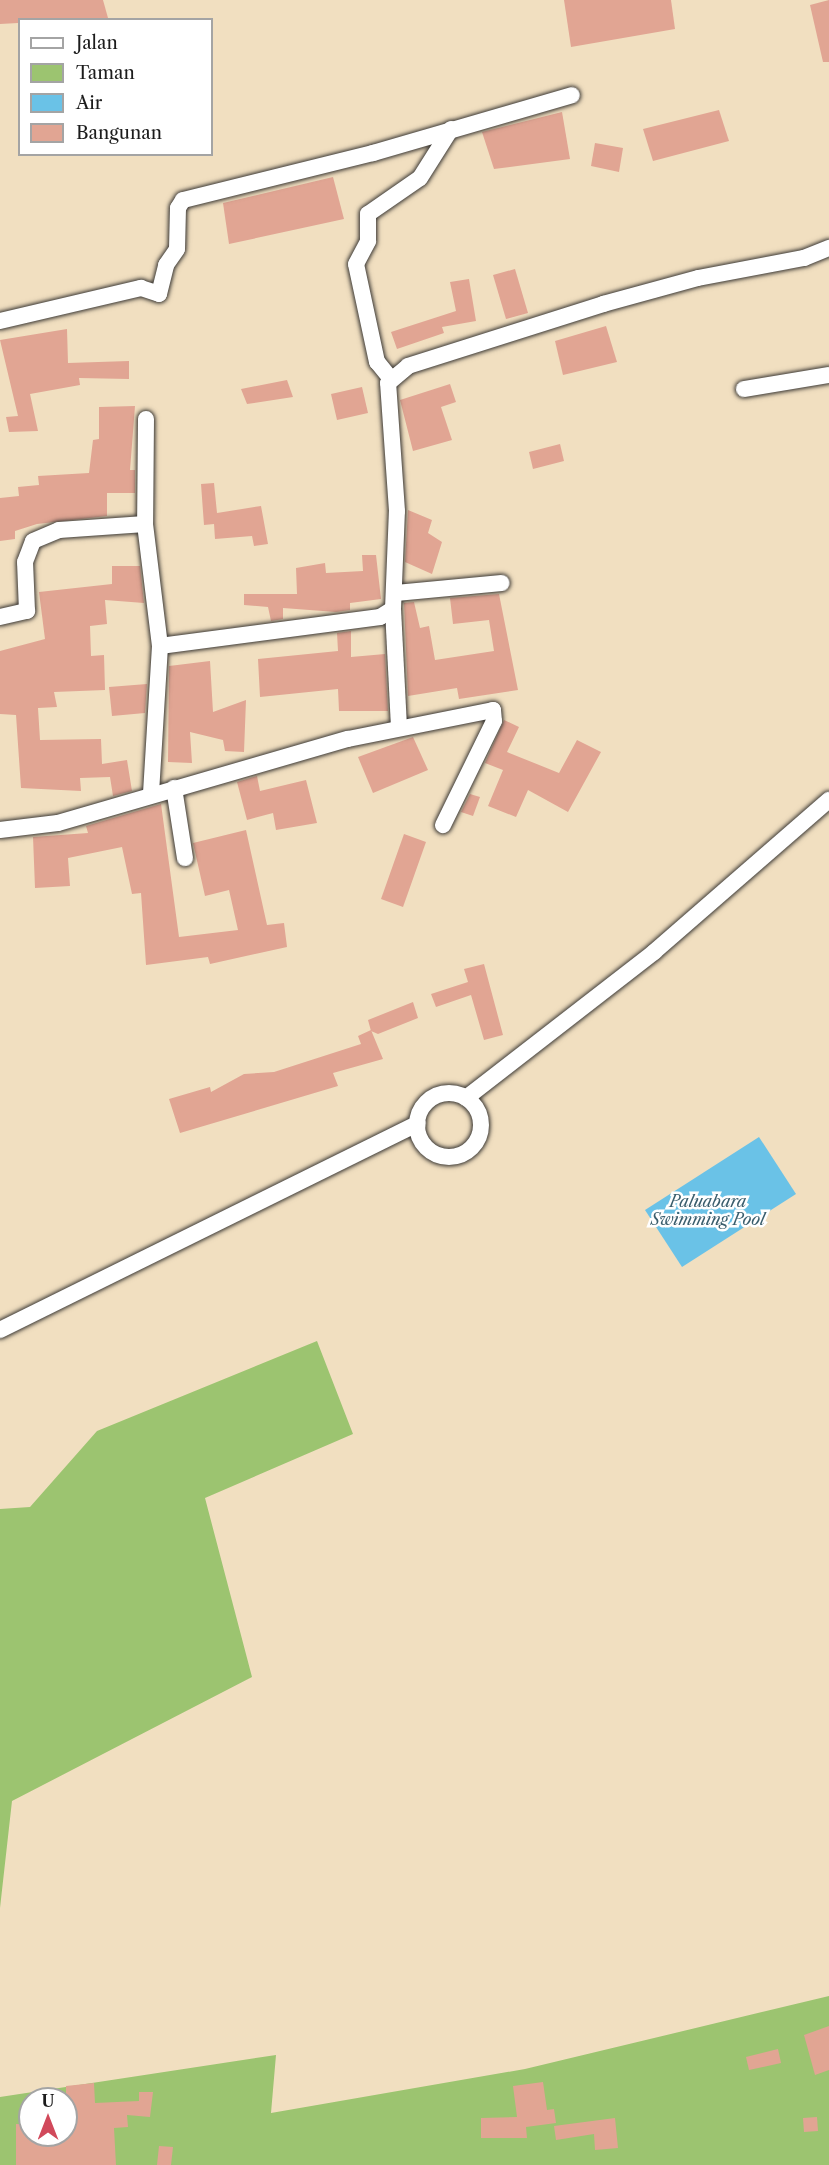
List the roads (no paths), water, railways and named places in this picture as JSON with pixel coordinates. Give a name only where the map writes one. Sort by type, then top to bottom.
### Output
[{"type":"street","points":[[0,321],[141,288],[159,294],[166,265],[177,249],[178,208],[183,200],[572,95]]},
{"type":"street","points":[[399,728],[394,601],[391,379],[377,362],[356,264],[368,241],[368,214],[420,178],[451,129]]},
{"type":"street","points":[[391,379],[446,352],[603,304],[829,248]]},
{"type":"street","points":[[744,389],[829,375]]},
{"type":"street","points":[[146,419],[145,524],[160,646],[151,795]]},
{"type":"street","points":[[0,617],[27,611],[25,562],[33,541],[59,530],[145,524]]},
{"type":"street","points":[[160,646],[380,616],[394,601],[502,583]]},
{"type":"street","points":[[0,830],[58,823],[174,788],[399,728],[494,711],[494,721],[443,825]]},
{"type":"street","points":[[174,788],[184,858]]},
{"type":"street","points":[[466,1098],[654,952],[829,800]]},
{"type":"street","points":[[0,1330],[418,1123],[432,1099],[449,1094],[466,1098],[478,1111],[481,1128],[475,1144],[461,1155],[429,1150],[418,1123]]},
{"type":"water","name":"Paluabara Swimming Pool","points":[[759,1137],[796,1194],[682,1267],[645,1210]]}]
